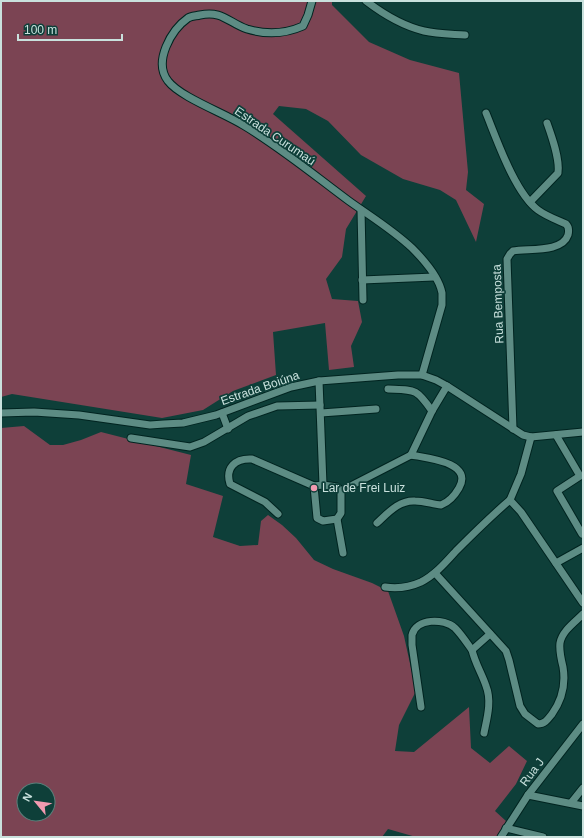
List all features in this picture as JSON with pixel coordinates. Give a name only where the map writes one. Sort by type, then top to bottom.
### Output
[{"type":"street","name":"Estrada Curumaú","points":[[312,1],[303,26],[273,34],[247,29],[228,18],[210,12],[189,17],[175,32],[167,44],[162,69],[168,81],[183,93],[243,125],[279,149],[361,210],[386,226],[412,248],[434,277],[442,293],[442,305],[422,375]]},
{"type":"street","points":[[366,1],[397,21],[412,28],[425,32],[465,35]]},
{"type":"street","name":"Rua Bemposta","points":[[486,113],[512,175],[530,202],[539,210],[566,224],[568,227],[566,240],[561,245],[544,249],[513,251],[507,259],[513,429]]},
{"type":"street","points":[[530,202],[558,174],[559,167],[552,135],[547,123]]},
{"type":"street","points":[[361,210],[363,300]]},
{"type":"street","points":[[362,280],[434,277]]},
{"type":"street","name":"Estrada Boiúna","points":[[1,413],[34,412],[79,415],[150,425],[183,423],[222,413],[291,387],[319,381],[422,375],[447,386],[523,435],[531,437],[583,432]]},
{"type":"street","points":[[319,381],[323,485]]},
{"type":"street","points":[[341,491],[411,455],[432,411],[447,386]]},
{"type":"street","points":[[388,389],[411,390],[416,392],[421,396],[432,411]]},
{"type":"street","points":[[131,438],[190,447],[204,442],[248,416],[277,406],[320,405]]},
{"type":"street","points":[[321,413],[376,409]]},
{"type":"street","points":[[222,413],[228,429]]},
{"type":"street","points":[[556,435],[580,476],[557,491],[582,534]]},
{"type":"street","points":[[385,588],[411,586],[423,581],[434,573],[491,516],[510,500],[521,474],[531,437]]},
{"type":"street","points":[[377,523],[395,506],[403,502],[414,500],[441,505],[456,494],[462,484],[462,476],[460,471],[450,464],[411,455]]},
{"type":"street","points":[[278,514],[265,502],[230,484],[228,477],[229,469],[236,462],[244,459],[252,459],[314,486],[323,485],[337,487],[341,491],[341,513],[337,519],[343,553]]},
{"type":"street","points":[[314,486],[317,518],[323,521],[337,519]]},
{"type":"street","points":[[510,500],[521,512],[583,603]]},
{"type":"street","points":[[556,563],[583,548]]},
{"type":"street","points":[[434,573],[500,644],[507,656],[520,706],[530,719],[540,724],[545,722],[552,714],[560,702],[564,688],[564,671],[560,653],[560,642],[566,631],[583,614]]},
{"type":"street","points":[[421,707],[412,635],[416,628],[424,623],[437,620],[454,627],[472,650],[487,686],[488,708],[484,733]]},
{"type":"street","points":[[472,650],[490,634]]},
{"type":"street","name":"Rua J","points":[[501,837],[528,795],[583,724]]},
{"type":"street","points":[[571,803],[583,788]]},
{"type":"street","points":[[528,795],[583,806]]},
{"type":"street","points":[[506,828],[543,837]]},
{"type":"shaded area","points":[[1,1],[332,1],[332,5],[369,42],[410,60],[459,73],[468,172],[466,190],[484,204],[476,242],[456,200],[440,190],[403,179],[361,155],[328,121],[306,109],[279,106],[273,114],[366,196],[346,229],[342,257],[326,279],[332,299],[358,301],[362,322],[351,346],[354,367],[329,370],[325,323],[273,332],[276,375],[233,391],[203,410],[162,418],[12,394],[1,397]]},
{"type":"shaded area","points":[[24,426],[50,445],[63,445],[101,432],[191,455],[186,484],[223,496],[213,537],[240,546],[258,545],[261,521],[268,515],[296,538],[314,560],[388,591],[404,636],[416,691],[399,725],[395,751],[414,752],[469,707],[471,748],[490,763],[509,746],[527,761],[516,784],[495,811],[506,821],[498,837],[416,837],[388,829],[382,837],[1,837],[1,428]]},
{"type":"place","name":"Lar de Frei Luiz","points":[[314,488]]}]
